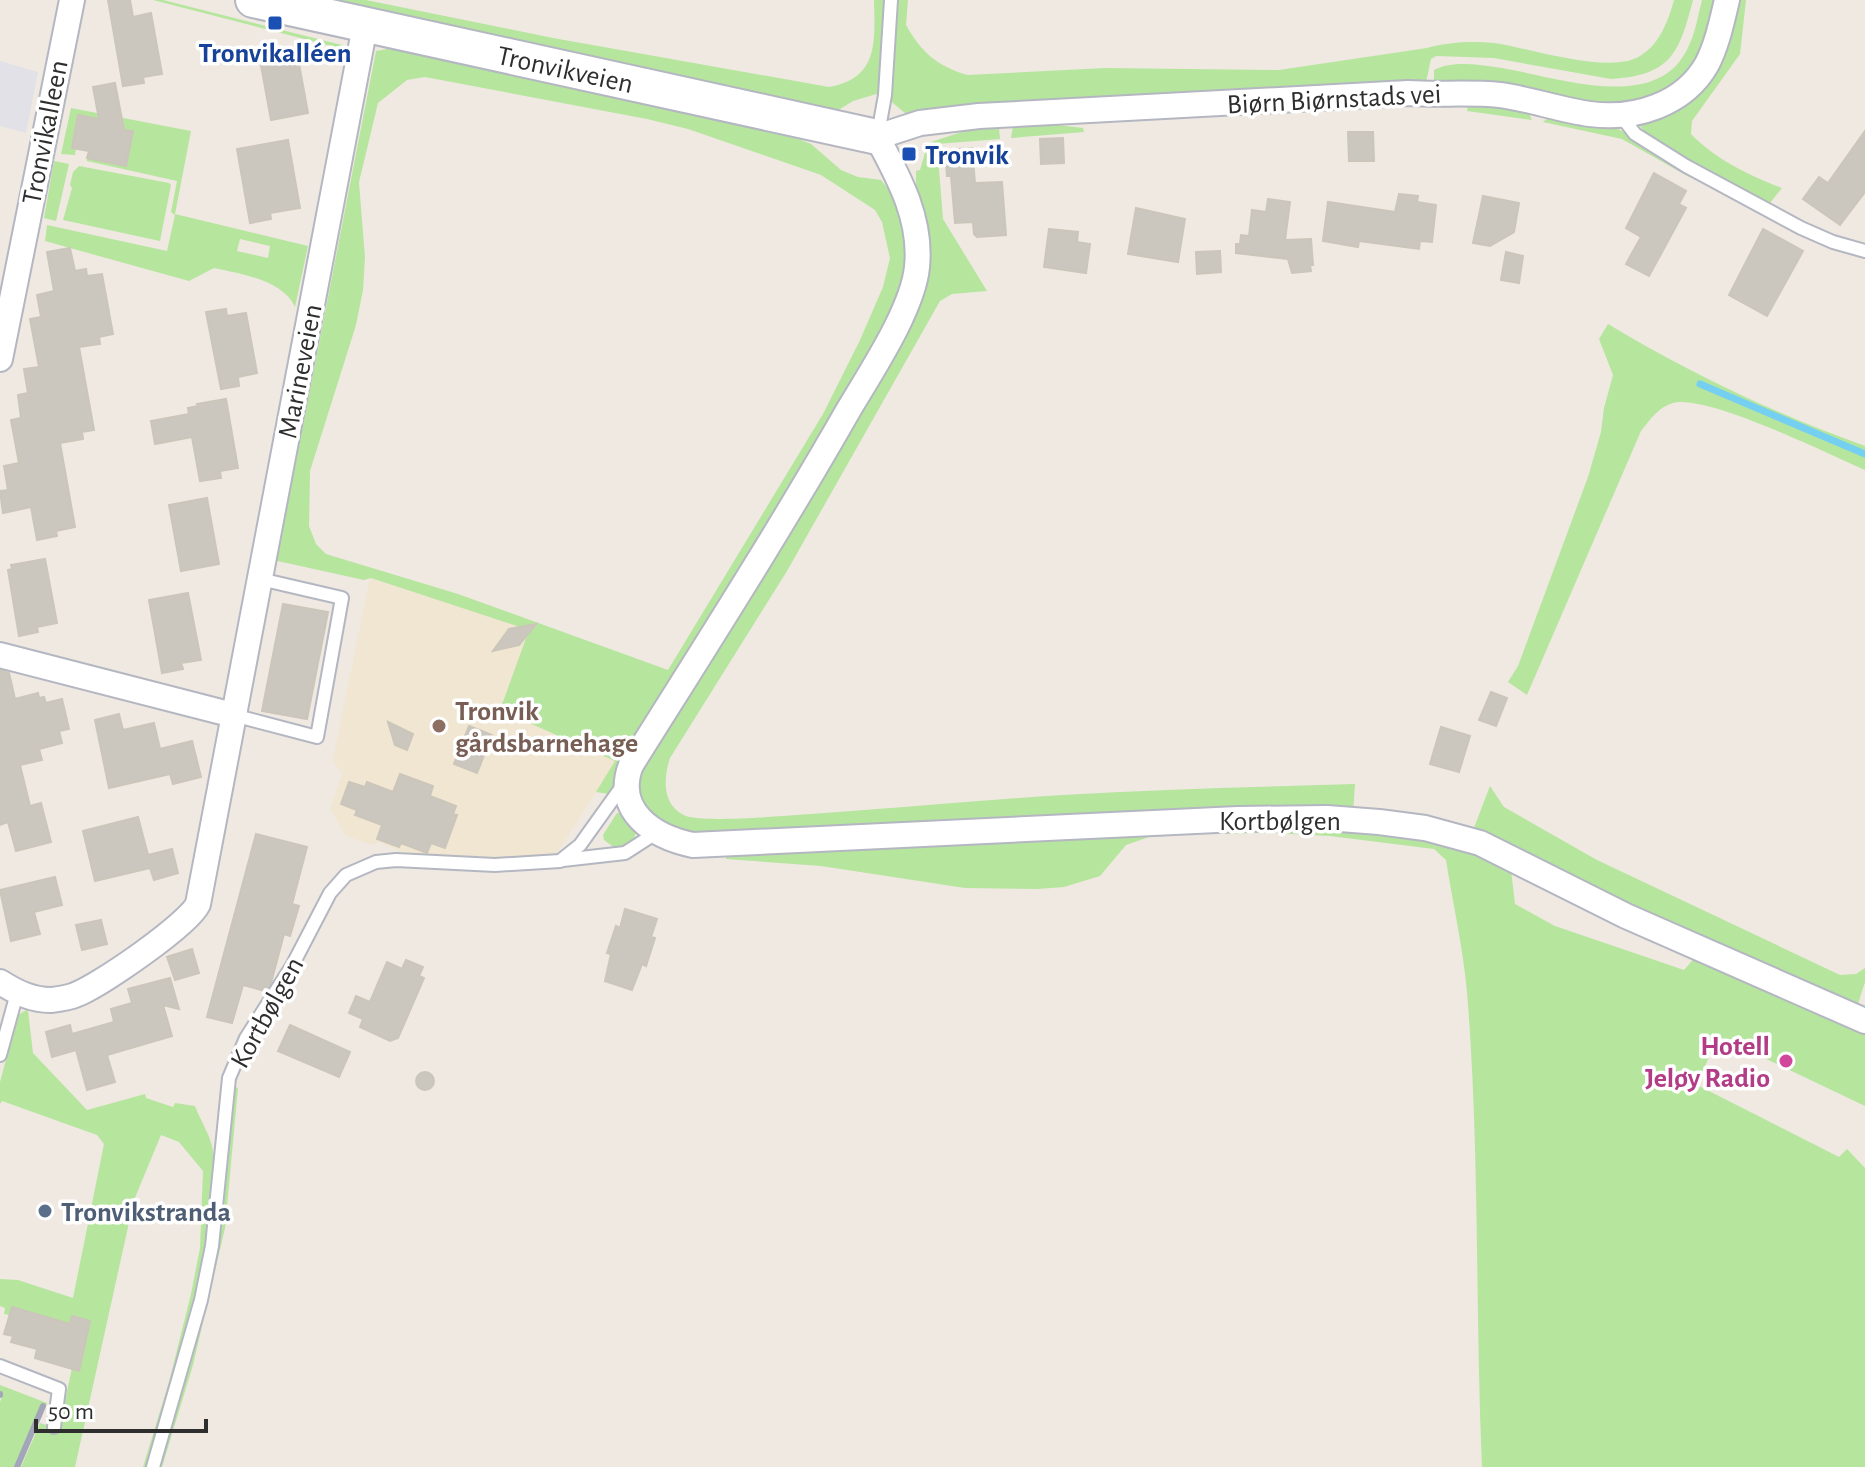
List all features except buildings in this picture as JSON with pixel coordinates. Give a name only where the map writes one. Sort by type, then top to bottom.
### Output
[{"type":"street","name":"Tronvikalleen","points":[[0,359],[72,0]]},
{"type":"street","name":"Tronvikveien","points":[[253,0],[877,137]]},
{"type":"street","name":"Biørn Biørnstads vei","points":[[877,137],[920,123],[979,116],[1408,93],[1501,95],[1589,114],[1622,117],[1665,103],[1697,78],[1716,42],[1727,0]]},
{"type":"street","name":"Marineveien","points":[[9,987],[32,998],[51,1000],[74,996],[173,931],[194,913],[201,893],[365,26]]},
{"type":"street","points":[[656,833],[632,809],[624,782],[631,765],[811,476],[891,336],[910,296],[918,266],[912,209],[877,137]]},
{"type":"street","points":[[0,655],[233,715]]},
{"type":"street","name":"Kortbølgen","points":[[656,833],[693,845],[725,845],[1238,819],[1327,818],[1425,828],[1480,843],[1626,916],[1865,1021]]},
{"type":"lane","points":[[877,137],[885,95],[891,0]]},
{"type":"lane","points":[[1622,117],[1635,134],[1649,145],[1698,173],[1801,228],[1865,251]]},
{"type":"lane","points":[[233,715],[317,737],[342,598],[260,579]]},
{"type":"lane","points":[[560,861],[580,845],[624,782]]},
{"type":"lane","name":"Kortbølgen","points":[[153,1467],[201,1300],[212,1246],[229,1078],[246,1038],[292,966],[330,893],[346,875],[376,862],[495,865],[560,861],[625,853],[656,833]]},
{"type":"lane","points":[[0,1055],[9,987]]},
{"type":"lane","points":[[0,1366],[59,1389],[54,1427]]},
{"type":"shaded area","points":[[0,61],[38,72],[26,133],[0,126]]},
{"type":"shaded area","name":"Tronvik gårdsbarnehage","points":[[370,578],[530,630],[616,761],[557,853],[516,859],[441,859],[408,854],[378,842],[373,845],[346,836],[330,809],[342,774],[333,760]]},
{"type":"green space","points":[[153,0],[342,45],[348,56],[347,64],[339,48]]},
{"type":"green space","points":[[281,0],[366,0],[553,38],[829,87],[845,83],[865,67],[873,43],[874,0],[884,0],[880,93],[853,101],[832,114]]},
{"type":"green space","points":[[897,0],[908,0],[906,25],[924,51],[948,68],[968,75],[1105,68],[1279,70],[1469,42],[1494,43],[1590,62],[1610,63],[1627,61],[1647,51],[1666,24],[1674,0],[1693,0],[1683,34],[1670,58],[1648,72],[1631,77],[1611,79],[1494,58],[1436,56],[1431,59],[1425,87],[914,115],[905,113],[888,99]]},
{"type":"green space","points":[[1702,0],[1721,0],[1697,64],[1672,90],[1614,109],[1434,86],[1434,70],[1464,64],[1594,85],[1645,83],[1666,74],[1682,58],[1692,37]]},
{"type":"green space","points":[[1733,0],[1746,0],[1740,54],[1692,121],[1691,134],[1734,166],[1782,188],[1769,204],[1655,143],[1638,124],[1670,110]]},
{"type":"green space","points":[[393,48],[794,137],[811,144],[841,170],[858,177],[881,180],[905,210],[907,288],[609,794],[596,792],[615,761],[500,710],[529,630],[371,578],[364,580],[273,560],[296,462],[376,51]],"holes":[[[425,77],[688,129],[821,175],[875,210],[882,222],[890,258],[883,287],[823,414],[668,670],[458,594],[326,554],[316,544],[309,526],[310,471],[356,325],[363,290],[365,258],[359,182],[378,103],[407,80]]]},
{"type":"green space","points":[[1469,100],[1526,107],[1532,120],[1467,111]]},
{"type":"green space","points":[[71,108],[191,131],[175,214],[308,246],[295,307],[281,290],[248,276],[214,268],[189,281],[45,241],[47,225],[167,251],[175,215],[171,212],[177,181],[87,161],[87,158],[126,166],[133,131],[99,125],[79,115],[72,148],[76,149],[75,155],[61,154]],"holes":[[[240,239],[270,246],[268,258],[237,251]]]},
{"type":"green space","points":[[1551,115],[1611,125],[1691,178],[1622,139],[1543,122]]},
{"type":"green space","points":[[1049,124],[1083,128],[1084,132],[1011,138],[1013,126]]},
{"type":"green space","points":[[974,128],[999,128],[1000,139],[937,144],[943,219],[987,291],[952,294],[940,301],[787,571],[670,758],[666,791],[672,806],[694,818],[733,819],[1099,793],[1355,784],[1353,814],[675,835],[642,811],[634,780],[895,340],[916,192],[916,171],[920,170],[928,143]]},
{"type":"green space","points":[[54,161],[69,164],[56,221],[44,218]]},
{"type":"green space","points":[[79,166],[169,183],[160,241],[63,220],[73,172]]},
{"type":"green space","points":[[1608,324],[1734,391],[1865,446],[1865,470],[1768,427],[1712,407],[1673,403],[1663,408],[1641,431],[1527,695],[1508,682],[1518,666],[1588,477],[1601,432],[1613,375],[1599,339]]},
{"type":"green space","points":[[1490,786],[1504,807],[1597,860],[1840,975],[1856,974],[1865,968],[1865,982],[1857,1007],[1865,1016],[1472,833]]},
{"type":"green space","points":[[617,813],[624,814],[637,828],[633,843],[615,848],[604,840],[603,835]]},
{"type":"green space","points":[[1329,825],[1472,847],[1511,870],[1515,904],[1555,926],[1684,970],[1698,954],[1865,1027],[1865,1106],[1718,1036],[1697,1085],[1839,1157],[1847,1149],[1865,1168],[1865,1467],[1482,1467],[1474,1111],[1467,992],[1446,860],[1434,849],[1330,836],[1271,833],[1149,837],[1126,845],[1100,876],[1064,887],[1038,889],[965,888],[821,866],[726,859],[728,851]]},
{"type":"green space","points":[[30,1008],[33,1053],[87,1110],[145,1094],[146,1098],[173,1107],[175,1103],[195,1106],[212,1145],[213,1182],[200,1277],[147,1467],[143,1467],[169,1382],[200,1248],[203,1171],[179,1142],[161,1135],[134,1200],[75,1467],[21,1467],[40,1423],[59,1429],[75,1354],[62,1321],[12,1307],[10,1315],[4,1314],[5,1308],[0,1306],[0,1279],[18,1280],[73,1298],[104,1144],[97,1135],[2,1101],[0,1104],[0,1082],[18,1015]]},
{"type":"green space","points":[[232,1086],[238,1088],[225,1228],[193,1365],[162,1467],[159,1467],[192,1358],[213,1269]]},
{"type":"green space","points":[[0,1385],[47,1403],[46,1406],[41,1405],[14,1467],[0,1467],[0,1402],[3,1394],[0,1393]]},
{"type":"waterway","points":[[1700,384],[1865,454]]},
{"type":"railway","points":[[17,1467],[43,1406]]},
{"type":"place","name":"Tronvikalléen","points":[[275,23]]},
{"type":"place","name":"Tronvik","points":[[909,154]]},
{"type":"place","name":"Tronvik gårdsbarnehage","points":[[439,726]]},
{"type":"place","name":"Hotell Jeløy Radio","points":[[1786,1061]]},
{"type":"place","name":"Tronvikstranda","points":[[45,1211]]}]
